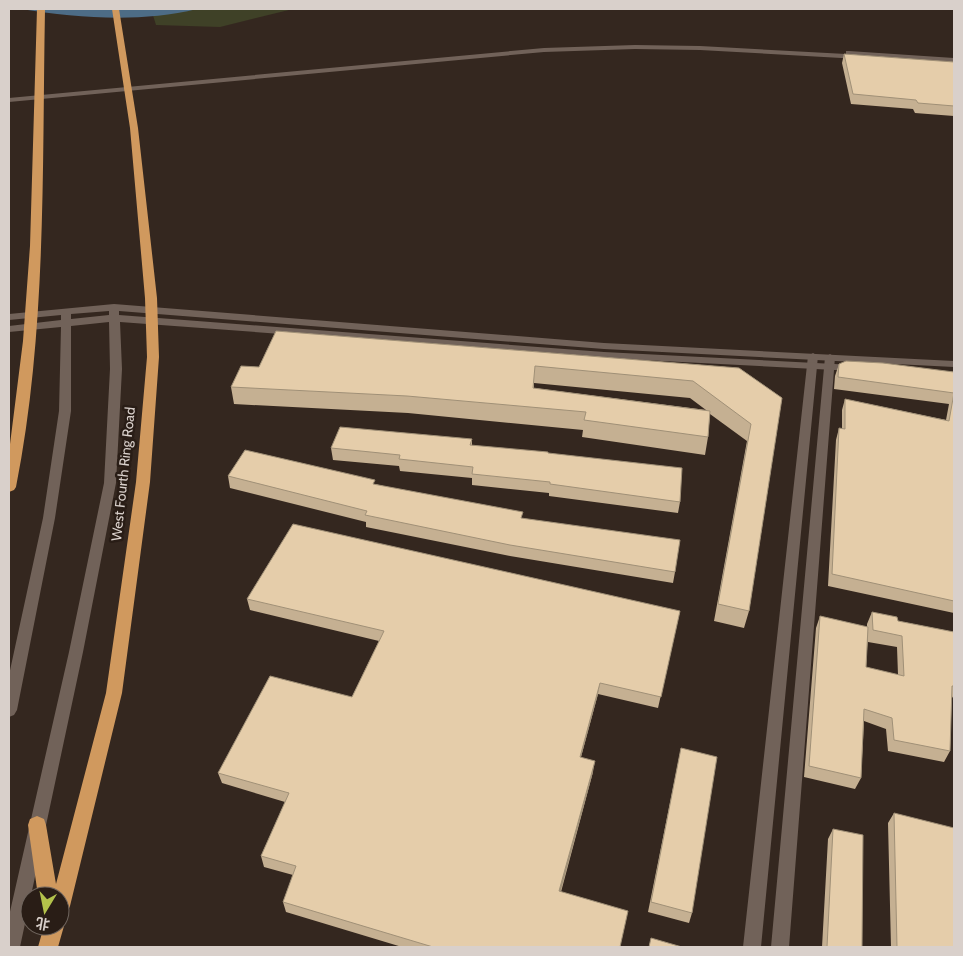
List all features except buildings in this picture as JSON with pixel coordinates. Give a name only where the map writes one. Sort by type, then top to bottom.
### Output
[{"type":"highway","points":[[9,486],[15,457],[34,299],[38,216],[41,9]]},
{"type":"highway","name":"West Fourth Ring Road","points":[[65,886],[114,692],[143,482],[153,357],[152,298],[135,138],[115,9]]},
{"type":"highway","points":[[37,825],[46,886]]},
{"type":"street","points":[[9,95],[215,78],[504,49],[597,44],[708,45],[954,60]]},
{"type":"street","points":[[9,100],[506,53],[598,48],[709,48],[954,63]]},
{"type":"street","points":[[11,947],[76,652],[110,483],[116,369],[114,312]]},
{"type":"street","points":[[9,329],[66,318],[114,312],[604,355],[812,361],[954,373]]},
{"type":"street","points":[[9,318],[66,318]]},
{"type":"street","points":[[9,710],[51,508],[65,411],[66,318]]},
{"type":"street","points":[[752,947],[812,361]]},
{"type":"street","points":[[829,362],[954,364]]},
{"type":"street","points":[[780,947],[829,362]]},
{"type":"green space","points":[[151,9],[293,9],[220,27],[156,25]]},
{"type":"water","points":[[21,9],[197,9],[153,16],[109,18]]}]
